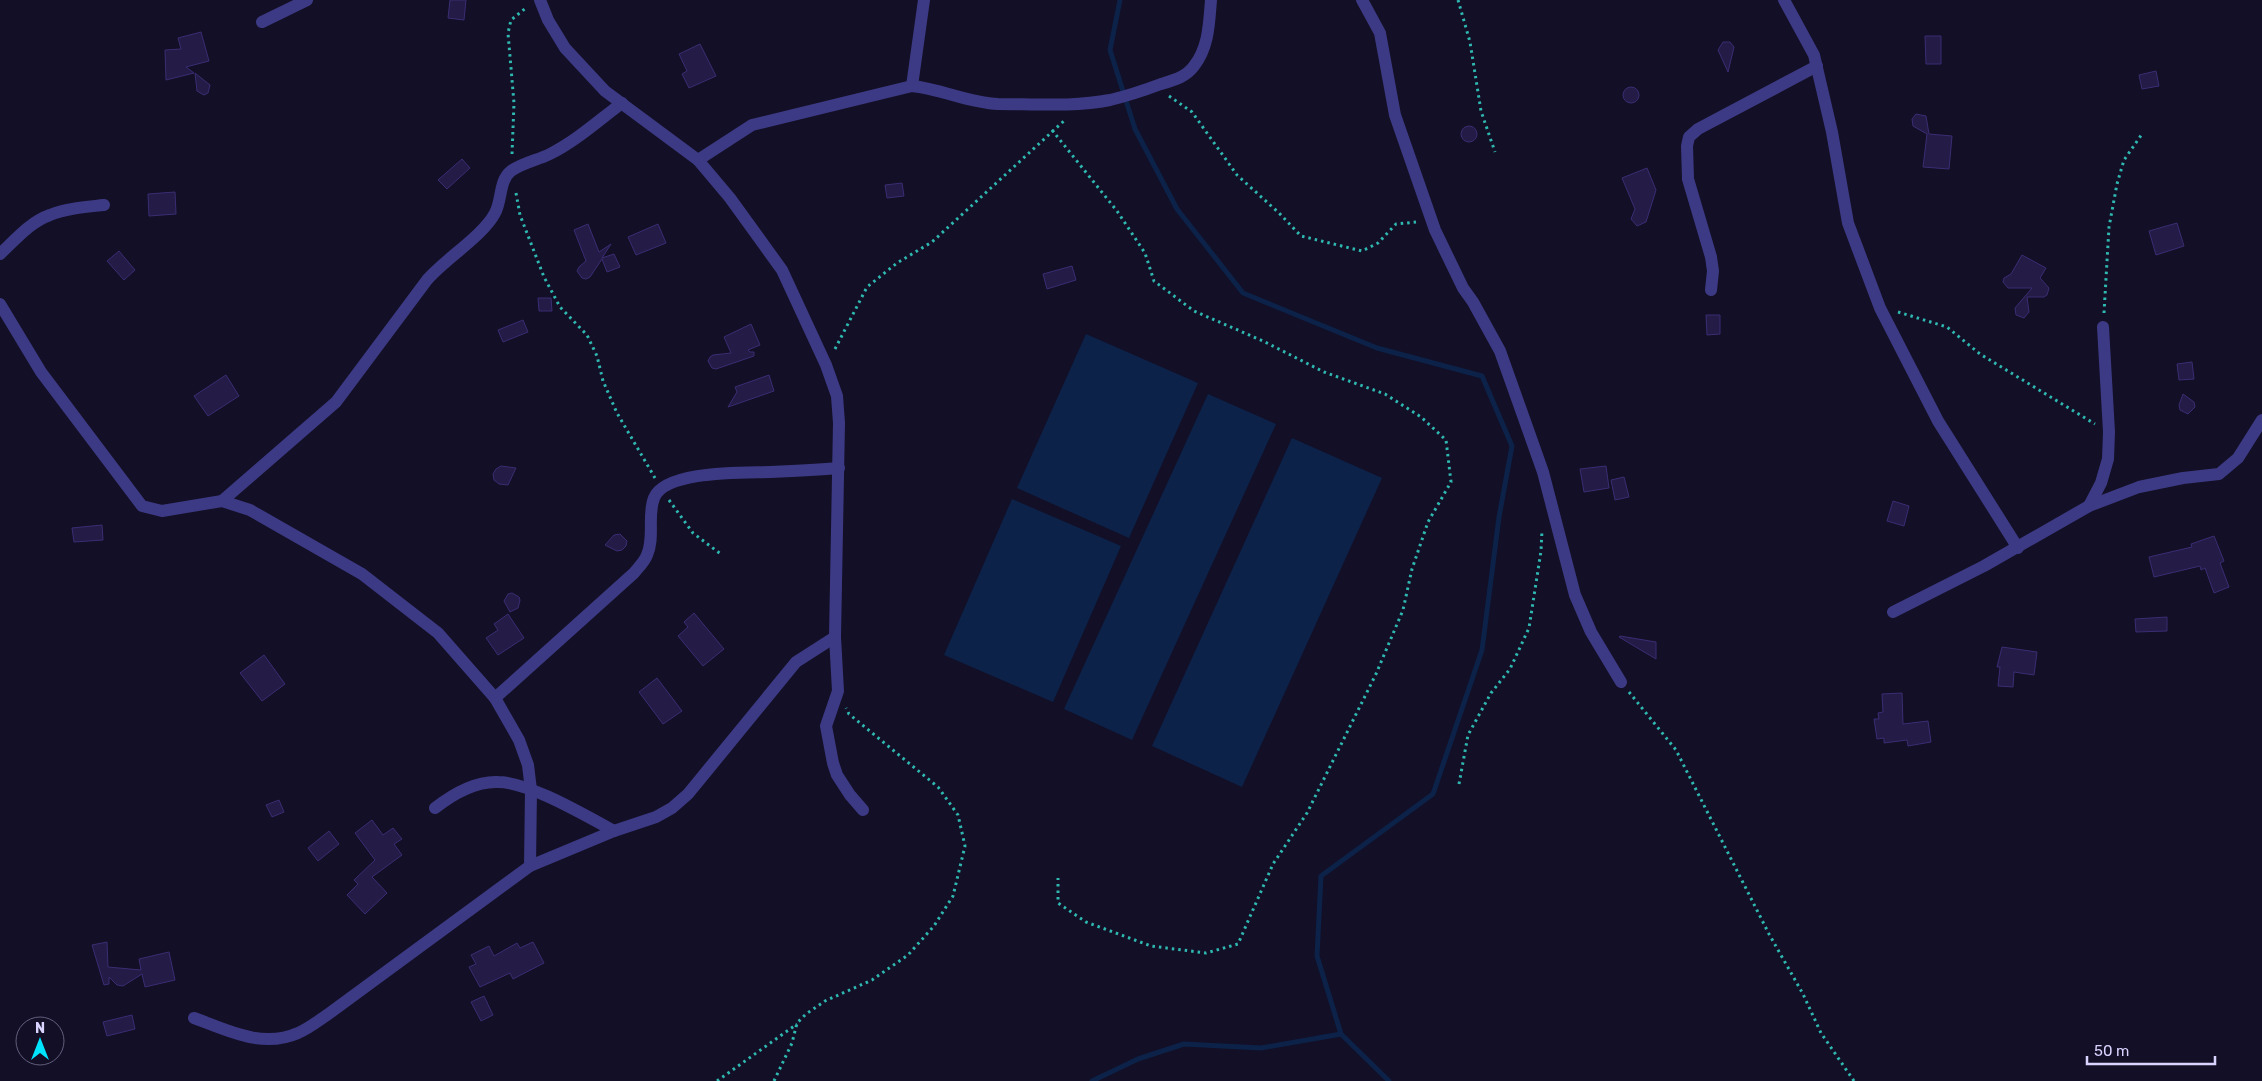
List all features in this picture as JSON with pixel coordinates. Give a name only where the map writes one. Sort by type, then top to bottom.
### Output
[{"type":"street","points":[[262,22],[307,0]]},
{"type":"street","points":[[912,86],[924,0]]},
{"type":"street","points":[[698,160],[752,125],[912,86],[931,88],[985,104],[1088,102],[1109,100],[1138,92],[1182,77],[1194,66],[1203,52],[1209,31],[1211,0]]},
{"type":"street","points":[[1362,0],[1380,33],[1395,115],[1435,230],[1463,288],[1473,302],[1500,351],[1543,472],[1575,595],[1591,632],[1621,682]]},
{"type":"street","points":[[1784,0],[1814,55],[1832,132],[1848,223],[1880,308],[1938,421],[2018,548]]},
{"type":"street","points":[[535,2],[565,48],[605,91],[698,160],[730,198],[782,270],[826,365],[837,396],[839,422],[835,637],[838,691],[826,726],[832,763],[850,795],[863,810]]},
{"type":"street","points":[[1711,290],[1713,271],[1711,257],[1688,179],[1687,146],[1689,137],[1698,129],[1817,66]]},
{"type":"street","points":[[222,501],[336,402],[438,267],[496,213],[507,175],[512,170],[550,154],[572,141],[622,103]]},
{"type":"street","points":[[0,254],[33,224],[48,215],[64,210],[104,205]]},
{"type":"street","points":[[0,304],[41,372],[142,506],[162,511],[222,501],[250,510],[362,574],[438,633],[496,698],[519,740],[528,765],[531,790],[530,866]]},
{"type":"street","points":[[2089,506],[2101,483],[2108,458],[2109,432],[2103,327]]},
{"type":"street","points":[[1893,612],[2018,548],[2089,506],[2139,487],[2183,478],[2219,474],[2238,458],[2262,420]]},
{"type":"street","points":[[496,698],[634,573],[647,555],[652,533],[651,512],[654,497],[661,489],[678,481],[734,472],[839,468]]},
{"type":"street","points":[[194,1018],[246,1038],[272,1040],[297,1034],[327,1015],[530,866],[614,831],[656,817],[672,808],[688,794],[796,662],[835,637]]},
{"type":"street","points":[[435,808],[446,799],[469,787],[498,782],[531,790],[614,831]]},
{"type":"path","points":[[1458,0],[1470,42],[1481,111],[1495,152]]},
{"type":"path","points":[[535,2],[510,20],[508,33],[514,104],[512,170],[520,214],[544,277],[560,307],[587,335],[598,356],[603,381],[617,413],[661,489],[693,533],[722,555]]},
{"type":"path","points":[[1156,86],[1192,112],[1237,175],[1279,213],[1300,236],[1362,251],[1378,243],[1396,224],[1414,220],[1435,230]]},
{"type":"path","points":[[826,365],[843,336],[867,287],[897,263],[932,242],[1052,130],[1088,102]]},
{"type":"path","points":[[1052,130],[1117,211],[1145,253],[1154,281],[1194,311],[1263,341],[1324,372],[1385,394],[1422,417],[1446,440],[1451,482],[1428,522],[1412,569],[1403,610],[1376,674],[1307,813],[1273,864],[1238,944],[1206,953],[1151,946],[1086,922],[1058,903],[1058,878]]},
{"type":"path","points":[[2103,327],[2109,227],[2117,184],[2124,160],[2142,134]]},
{"type":"path","points":[[1880,308],[1916,316],[1947,327],[1980,354],[2109,432]]},
{"type":"path","points":[[1459,784],[1468,734],[1491,693],[1510,669],[1529,628],[1541,552],[1542,522]]},
{"type":"path","points":[[1621,682],[1676,750],[1769,934],[1803,994],[1821,1033],[1854,1081]]},
{"type":"path","points":[[717,1081],[798,1023],[806,1014],[825,1001],[872,980],[908,955],[934,926],[953,896],[965,846],[958,815],[938,787],[849,714],[838,691]]},
{"type":"path","points":[[774,1081],[792,1043],[798,1023]]},
{"type":"water","points":[[1086,334],[1198,383],[1129,538],[1017,488]]},
{"type":"water","points":[[1208,394],[1276,424],[1132,740],[1064,709]]},
{"type":"water","points":[[1292,438],[1382,478],[1242,787],[1152,746]]},
{"type":"water","points":[[1012,499],[1121,546],[1053,702],[944,655]]},
{"type":"building","points":[[450,0],[466,0],[464,20],[448,18]]},
{"type":"building","points":[[201,32],[209,61],[186,67],[194,73],[166,80],[165,50],[181,49],[178,38]]},
{"type":"building","points":[[1925,36],[1941,36],[1941,64],[1926,64]]},
{"type":"building","points":[[1723,42],[1730,42],[1734,47],[1728,72],[1718,50]]},
{"type":"building","points":[[700,44],[716,76],[689,88],[682,74],[687,71],[679,54]]},
{"type":"building","points":[[2156,71],[2159,86],[2142,89],[2139,75]]},
{"type":"building","points":[[195,73],[210,85],[208,93],[204,95],[197,91]]},
{"type":"building","points":[[1628,87],[1634,87],[1639,92],[1637,101],[1628,103],[1623,98],[1623,92]]},
{"type":"building","points":[[1916,114],[1926,116],[1929,134],[1952,136],[1949,169],[1923,167],[1927,134],[1913,126],[1912,119]]},
{"type":"building","points":[[1466,126],[1472,126],[1477,131],[1475,140],[1466,142],[1461,137],[1461,131]]},
{"type":"building","points":[[462,159],[470,168],[447,189],[438,180]]},
{"type":"building","points":[[1647,168],[1656,190],[1646,222],[1637,226],[1631,219],[1635,209],[1622,178]]},
{"type":"building","points":[[902,183],[904,196],[887,198],[885,185]]},
{"type":"building","points":[[175,192],[176,214],[149,216],[148,194]]},
{"type":"building","points":[[2177,223],[2184,246],[2156,255],[2149,231]]},
{"type":"building","points":[[588,224],[599,252],[611,244],[602,258],[614,254],[620,267],[607,272],[602,259],[590,277],[586,279],[582,278],[577,271],[586,261],[574,230]]},
{"type":"building","points":[[658,224],[666,243],[636,255],[628,237]]},
{"type":"building","points":[[119,251],[135,270],[124,280],[107,261]]},
{"type":"building","points":[[2022,255],[2046,268],[2040,278],[2049,288],[2047,295],[2044,297],[2027,297],[2029,312],[2024,318],[2016,315],[2015,308],[2032,288],[2008,288],[2003,282],[2004,278],[2011,274]]},
{"type":"building","points":[[1072,266],[1076,280],[1047,289],[1043,274]]},
{"type":"building","points":[[538,298],[551,298],[552,311],[539,311]]},
{"type":"building","points":[[1706,315],[1720,315],[1720,334],[1707,335]]},
{"type":"building","points":[[523,320],[528,332],[503,342],[498,330]]},
{"type":"building","points":[[751,324],[760,345],[748,350],[754,352],[754,356],[716,369],[712,368],[708,361],[710,357],[731,353],[724,337]]},
{"type":"building","points":[[2192,362],[2194,379],[2179,380],[2177,364]]},
{"type":"building","points":[[226,375],[239,396],[208,416],[194,396]]},
{"type":"building","points":[[769,375],[774,391],[728,407],[737,392],[735,387]]},
{"type":"building","points":[[2183,394],[2194,402],[2195,407],[2188,414],[2180,410],[2179,405]]},
{"type":"building","points":[[501,466],[516,468],[508,485],[499,484],[494,480],[493,474]]},
{"type":"building","points":[[1606,466],[1609,488],[1584,492],[1580,469]]},
{"type":"building","points":[[1624,477],[1629,497],[1615,500],[1611,480]]},
{"type":"building","points":[[1893,501],[1909,506],[1904,526],[1887,521]]},
{"type":"building","points":[[102,525],[103,540],[74,542],[72,528]]},
{"type":"building","points":[[620,534],[627,541],[626,546],[622,550],[617,551],[605,545],[614,535]]},
{"type":"building","points":[[2214,536],[2224,561],[2220,563],[2229,587],[2214,593],[2205,568],[2201,570],[2200,566],[2154,577],[2149,557],[2192,547],[2191,544]]},
{"type":"building","points":[[512,593],[519,597],[520,600],[518,608],[510,612],[504,601],[508,594]]},
{"type":"building","points":[[694,613],[724,649],[703,666],[678,636],[688,627],[684,622]]},
{"type":"building","points":[[508,614],[524,638],[498,655],[486,638],[498,630],[494,624]]},
{"type":"building","points":[[2167,617],[2167,631],[2136,632],[2135,619]]},
{"type":"building","points":[[1619,637],[1656,642],[1656,659]]},
{"type":"building","points":[[2002,647],[2037,652],[2034,675],[2014,672],[2013,687],[1998,686],[2000,667],[1997,667]]},
{"type":"building","points":[[264,655],[285,684],[262,701],[240,673]]},
{"type":"building","points":[[657,678],[682,711],[663,724],[639,692]]},
{"type":"building","points":[[1902,693],[1903,724],[1928,721],[1931,742],[1908,746],[1907,740],[1884,743],[1884,738],[1877,739],[1874,719],[1879,719],[1878,713],[1883,712],[1882,694]]},
{"type":"building","points":[[279,800],[284,812],[272,817],[266,805]]},
{"type":"building","points":[[372,820],[383,835],[393,828],[402,839],[394,844],[402,855],[372,877],[387,893],[365,914],[347,895],[358,884],[354,880],[375,860],[355,833]]},
{"type":"building","points":[[329,831],[339,844],[318,861],[308,848]]},
{"type":"building","points":[[107,942],[108,967],[141,970],[139,959],[169,952],[175,980],[145,987],[142,974],[123,986],[117,985],[109,977],[109,984],[104,985],[92,945]]},
{"type":"building","points":[[533,942],[544,963],[513,979],[510,973],[480,987],[469,967],[476,964],[471,955],[489,946],[494,956],[517,943],[520,948]]},
{"type":"building","points":[[484,996],[493,1015],[481,1021],[471,1002]]},
{"type":"building","points":[[132,1015],[135,1029],[107,1036],[103,1022]]},
{"type":"waterway","points":[[1120,0],[1110,50],[1135,129],[1177,209],[1243,293],[1377,348],[1482,376],[1512,446],[1499,517],[1482,650],[1433,794],[1321,876],[1317,956],[1341,1034],[1389,1081]]},
{"type":"waterway","points":[[1092,1081],[1138,1059],[1184,1044],[1261,1048],[1341,1034]]}]
